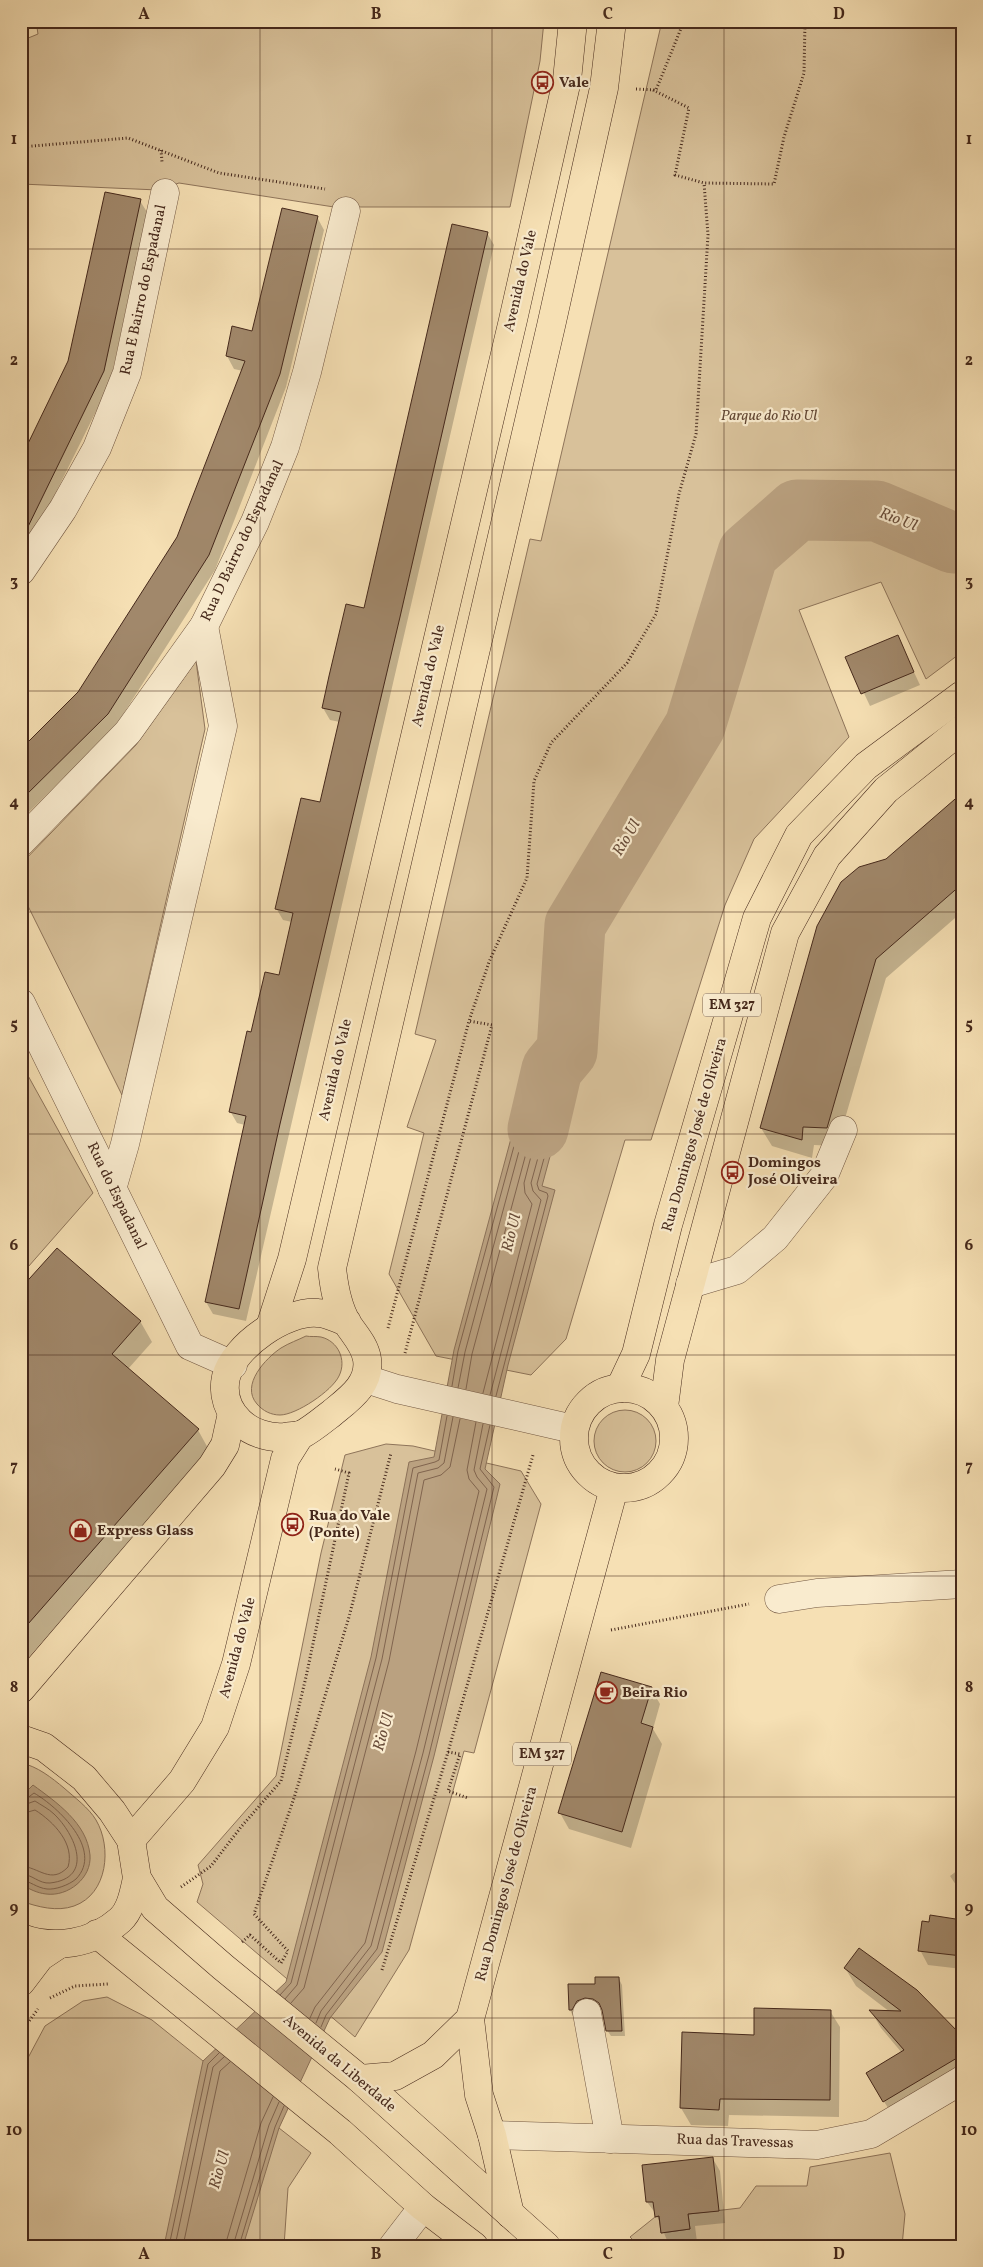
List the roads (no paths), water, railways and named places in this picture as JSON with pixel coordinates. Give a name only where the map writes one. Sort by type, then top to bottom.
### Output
[{"type":"main road","name":"Avenida do Vale","points":[[270,1327],[292,1259],[513,320],[567,80],[573,21]]},
{"type":"main road","points":[[366,1379],[367,1359],[335,1295],[332,1268],[551,326],[604,88],[612,21]]},
{"type":"main road","name":"Rua Domingos José de Oliveira","points":[[620,1388],[636,1354],[668,1225],[761,909],[799,835],[866,766],[962,695]]},
{"type":"main road","name":"EM 327","points":[[573,1429],[573,1445],[578,1460],[586,1473],[599,1482],[614,1488],[632,1489],[648,1483],[662,1472],[671,1457],[675,1440],[672,1422],[664,1407],[670,1360],[785,933],[827,856],[886,790],[959,736]]},
{"type":"main road","name":"Avenida do Vale","points":[[300,1435],[273,1438],[249,1431],[232,1412],[226,1393],[226,1376],[241,1351],[270,1327],[294,1316],[318,1313],[347,1322]]},
{"type":"main road","name":"Avenida do Vale","points":[[131,1840],[182,1781],[215,1726],[236,1664],[285,1459],[300,1435],[326,1418],[354,1394],[366,1379]]},
{"type":"main road","points":[[573,1429],[579,1413],[590,1400],[604,1392],[620,1388],[637,1389],[652,1396],[664,1407]]},
{"type":"main road","name":"Avenida do Vale","points":[[21,1690],[212,1466],[225,1445],[232,1412]]},
{"type":"main road","name":"Rua Domingos José de Oliveira","points":[[510,2214],[492,2135],[479,2095],[470,2019],[614,1488]]},
{"type":"main road","name":"Avenida da Liberdade","points":[[21,1739],[44,1747],[84,1778],[112,1810],[131,1840],[137,1878],[131,1904],[120,1920],[97,1934],[58,1945],[34,1942],[21,1938]]},
{"type":"main road","name":"Avenida da Liberdade","points":[[137,1878],[155,1908],[231,1956],[360,2079],[546,2246]]},
{"type":"main road","points":[[97,1934],[340,2132],[423,2207],[474,2246]]},
{"type":"main road","points":[[21,1982],[40,1956],[58,1945]]},
{"type":"main road","points":[[360,2079],[395,2076],[433,2055],[470,2019]]},
{"type":"street","name":"Rua E Bairro do Espadanal","points":[[21,572],[63,509],[97,448],[127,373],[165,193]]},
{"type":"street","name":"Rua D Bairro do Espadanal","points":[[21,842],[128,732],[204,626],[255,522],[285,448],[307,372],[346,211]]},
{"type":"street","points":[[112,1189],[125,1144],[223,726],[204,626]]},
{"type":"street","name":"Rua do Espadanal","points":[[21,1003],[190,1346],[233,1365]]},
{"type":"street","points":[[690,1284],[737,1270],[775,1238],[824,1176],[843,1130]]},
{"type":"street","points":[[366,1379],[397,1389],[524,1416],[573,1429]]},
{"type":"street","points":[[779,1598],[817,1593],[962,1584]]},
{"type":"street","points":[[586,2013],[610,2139]]},
{"type":"street","name":"Rua das Travessas","points":[[492,2135],[817,2145],[871,2134],[962,2080]]},
{"type":"street","points":[[393,2246],[394,2241],[423,2207]]},
{"type":"water","points":[[537,1042],[578,1053],[542,1186],[555,1190],[508,1365],[485,1469],[500,1484],[434,1756],[382,1952],[330,2018],[279,2128],[243,2246],[164,2246],[203,2061],[286,1982],[371,1657],[409,1462],[434,1457],[454,1350]]},
{"type":"water","points":[[33,1785],[69,1814],[77,1823],[88,1844],[90,1863],[83,1878],[70,1889],[54,1894],[33,1890],[21,1884],[21,1797]]},
{"type":"waterway","name":"Rio Ul","points":[[538,1129],[552,1069],[567,1051],[575,925],[695,726],[748,553],[797,510],[877,511],[953,543],[962,543]]},
{"type":"place","name":"Vale","points":[[543,83]]},
{"type":"place","name":"Domingos José Oliveira","points":[[732,1172]]},
{"type":"place","name":"Rua do Vale (Ponte)","points":[[293,1525]]},
{"type":"place","name":"Express Glass","points":[[81,1531]]},
{"type":"place","name":"Beira Rio","points":[[606,1693]]},
{"type":"park label","name":"Parque do Rio Ul","points":[[769,416]]}]
